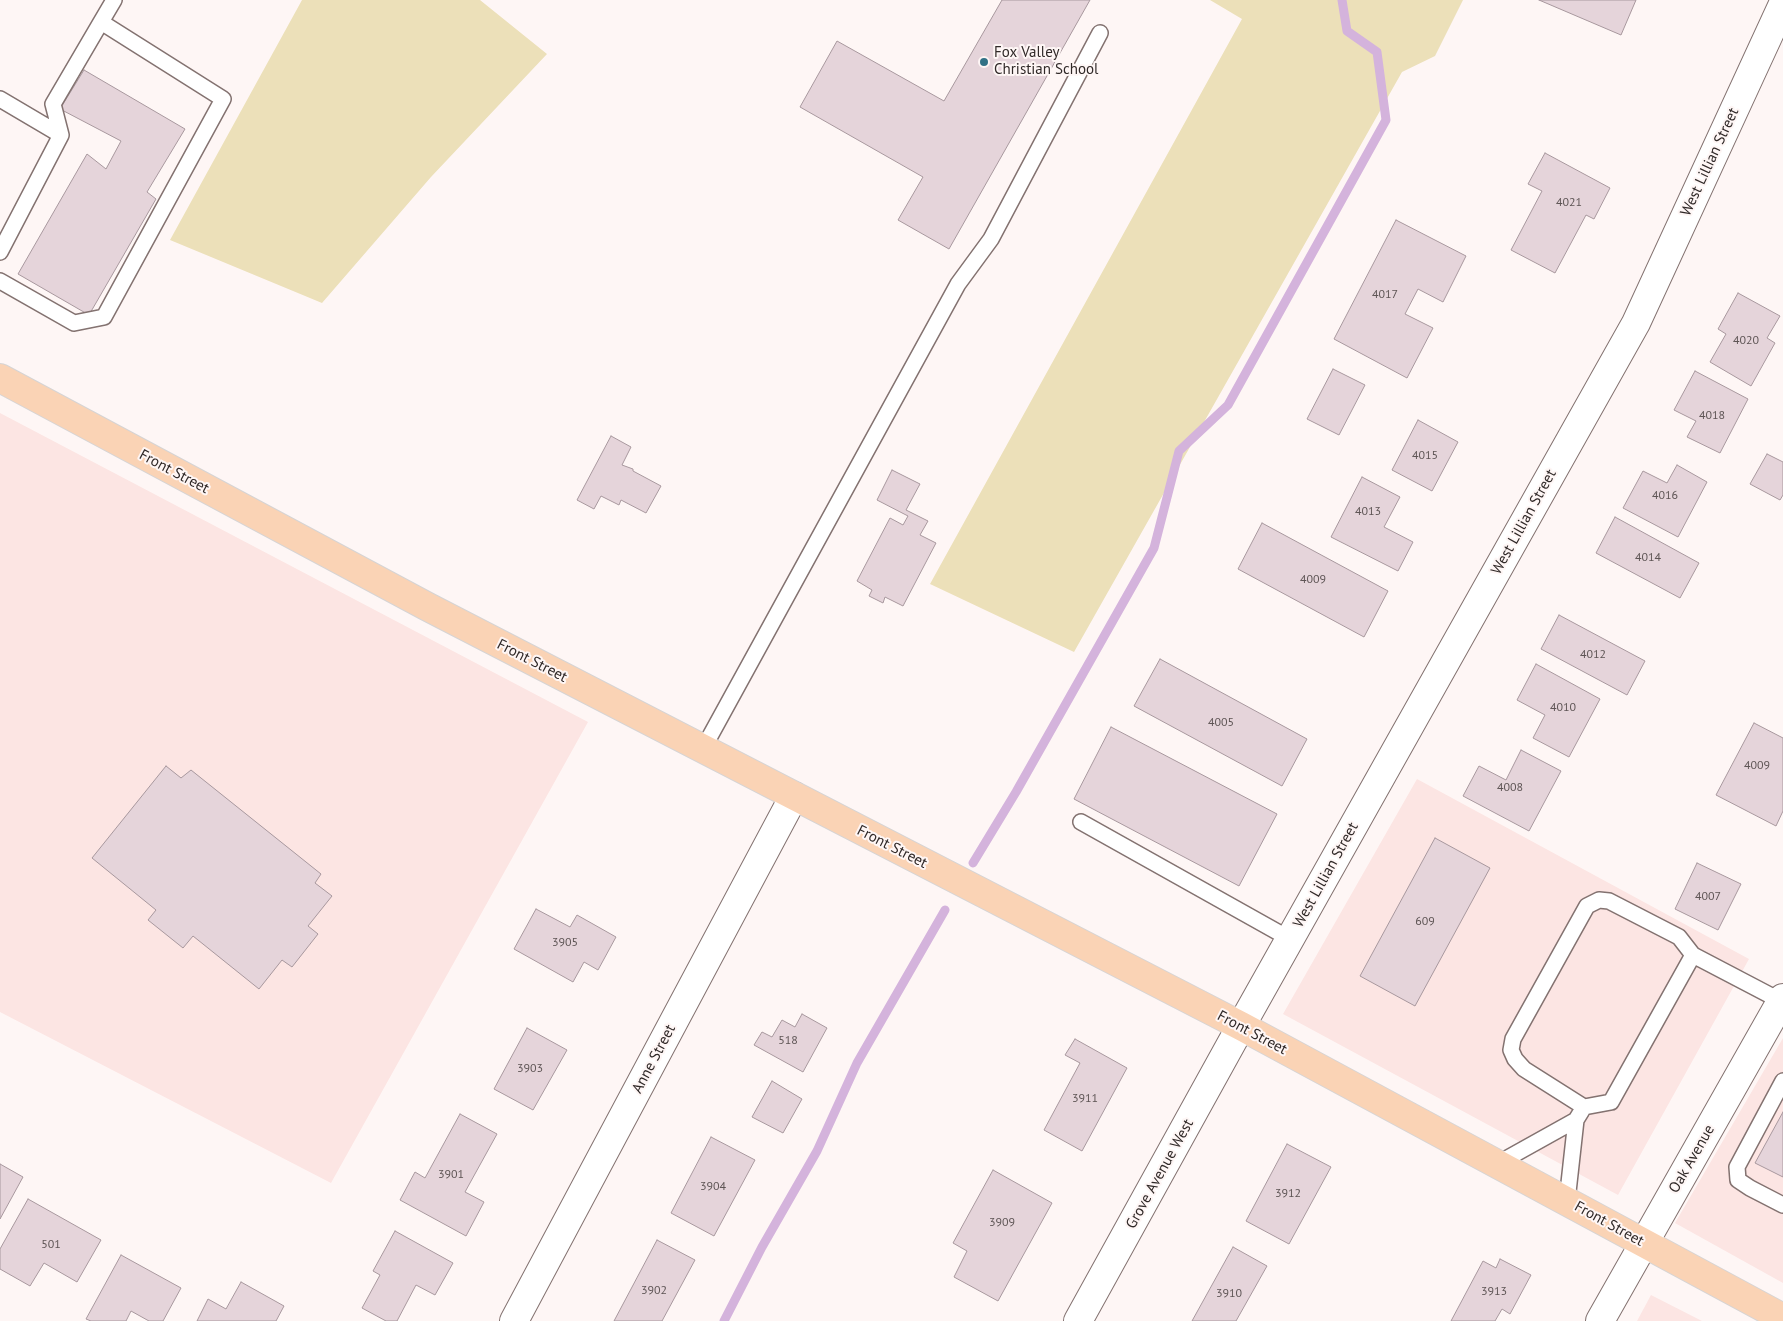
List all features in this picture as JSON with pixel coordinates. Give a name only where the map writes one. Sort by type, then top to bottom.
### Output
[{"type":"main road","name":"Front Street","points":[[0,378],[428,607],[1241,1026],[1783,1318]]},
{"type":"street","name":"West Lillian Street","points":[[1241,1026],[1636,323],[1783,4]]},
{"type":"street","name":"Anne Street","points":[[514,1321],[794,796]]},
{"type":"street","name":"Oak Avenue","points":[[1600,1321],[1782,1000]]},
{"type":"street","name":"Grove Avenue West","points":[[1078,1321],[1241,1026]]},
{"type":"lane","points":[[0,252],[61,135],[53,104],[114,0]]},
{"type":"lane","points":[[0,281],[74,323],[104,317],[223,99],[101,22]]},
{"type":"lane","points":[[703,749],[958,284],[991,239],[1100,33]]},
{"type":"lane","points":[[0,100],[61,135]]},
{"type":"lane","points":[[1081,822],[1290,939]]},
{"type":"lane","points":[[1693,955],[1611,1102],[1584,1107],[1524,1069],[1515,1060],[1511,1050],[1513,1039],[1587,906],[1599,900],[1608,901],[1679,937],[1693,955],[1782,1000]]},
{"type":"lane","points":[[1783,1081],[1737,1168],[1738,1180],[1783,1205]]},
{"type":"lane","points":[[1568,1201],[1576,1120],[1584,1107]]},
{"type":"lane","points":[[1497,1164],[1576,1120]]},
{"type":"shaded area","points":[[302,0],[480,0],[547,54],[431,177],[322,303],[170,240]]},
{"type":"shaded area","points":[[1210,0],[1463,0],[1435,56],[1402,72],[1074,652],[930,584],[1242,19]]},
{"type":"shaded area","points":[[0,413],[588,722],[331,1183],[0,1012]]},
{"type":"shaded area","points":[[1417,779],[1749,959],[1618,1195],[1283,1014]]},
{"type":"shaded area","points":[[1783,1038],[1783,1283],[1675,1223]]},
{"type":"shaded area","points":[[1651,1295],[1702,1321],[1637,1321]]},
{"type":"building","points":[[1002,0],[1090,0],[949,249],[898,220],[923,177],[800,107],[837,41],[944,101]]},
{"type":"building","points":[[1539,0],[1636,0],[1621,35]]},
{"type":"building","points":[[84,70],[185,129],[147,192],[156,199],[89,315],[18,274],[87,154],[106,169],[121,141],[60,109]]},
{"type":"building","points":[[1545,153],[1610,188],[1594,219],[1586,215],[1555,273],[1511,250],[1542,191],[1528,184]]},
{"type":"building","points":[[1396,220],[1466,256],[1443,302],[1418,289],[1405,314],[1433,328],[1407,378],[1334,339]]},
{"type":"building","points":[[1738,293],[1780,316],[1767,338],[1775,343],[1751,386],[1710,362],[1726,334],[1718,329]]},
{"type":"building","points":[[1333,369],[1365,385],[1339,435],[1307,419]]},
{"type":"building","points":[[1695,371],[1748,399],[1720,453],[1687,437],[1696,421],[1674,410]]},
{"type":"building","points":[[1418,420],[1458,442],[1432,491],[1392,470]]},
{"type":"building","points":[[611,436],[631,447],[622,465],[633,469],[633,471],[661,486],[646,513],[621,500],[619,505],[601,496],[594,509],[577,500]]},
{"type":"building","points":[[1767,454],[1783,462],[1783,495],[1780,500],[1750,484]]},
{"type":"building","points":[[1677,465],[1707,482],[1678,537],[1623,508],[1643,471],[1667,483]]},
{"type":"building","points":[[892,470],[920,484],[906,510],[928,521],[920,535],[936,543],[903,606],[885,597],[883,603],[869,596],[872,590],[857,581],[890,518],[903,525],[908,516],[877,500]]},
{"type":"building","points":[[1362,477],[1400,497],[1384,527],[1413,542],[1398,571],[1331,537]]},
{"type":"building","points":[[1615,517],[1699,563],[1680,598],[1596,553]]},
{"type":"building","points":[[1262,523],[1388,591],[1364,637],[1238,569]]},
{"type":"building","points":[[1559,615],[1645,661],[1627,695],[1541,649]]},
{"type":"building","points":[[1160,659],[1307,739],[1282,786],[1134,706]]},
{"type":"building","points":[[1536,664],[1600,699],[1569,757],[1533,738],[1545,715],[1517,700]]},
{"type":"building","points":[[1754,723],[1783,738],[1783,811],[1776,826],[1716,795]]},
{"type":"building","points":[[1111,727],[1277,814],[1239,886],[1074,799]]},
{"type":"building","points":[[1521,750],[1561,771],[1529,831],[1463,796],[1479,766],[1506,780]]},
{"type":"building","points":[[166,766],[181,778],[191,770],[321,874],[315,883],[332,896],[308,926],[318,934],[292,967],[282,960],[259,989],[193,936],[183,948],[148,920],[156,910],[92,858]]},
{"type":"building","points":[[1435,838],[1490,868],[1415,1006],[1360,976]]},
{"type":"building","points":[[1697,863],[1741,884],[1718,930],[1675,909]]},
{"type":"building","points":[[536,909],[570,927],[577,915],[616,937],[598,970],[584,962],[573,982],[514,949]]},
{"type":"building","points":[[802,1014],[827,1028],[803,1072],[754,1045],[762,1032],[772,1037],[782,1020],[795,1027]]},
{"type":"building","points":[[527,1028],[567,1050],[533,1110],[494,1089]]},
{"type":"building","points":[[1075,1039],[1127,1068],[1082,1151],[1044,1130],[1080,1063],[1065,1055]]},
{"type":"building","points":[[772,1081],[802,1099],[783,1133],[752,1117]]},
{"type":"building","points":[[1783,1112],[1783,1177],[1755,1163]]},
{"type":"building","points":[[460,1114],[497,1134],[465,1192],[484,1202],[466,1236],[400,1200],[415,1172],[425,1178]]},
{"type":"building","points":[[711,1137],[755,1160],[714,1236],[671,1213]]},
{"type":"building","points":[[1287,1144],[1331,1167],[1289,1244],[1246,1221]]},
{"type":"building","points":[[0,1164],[23,1177],[0,1219]]},
{"type":"building","points":[[993,1170],[1052,1203],[998,1301],[954,1277],[967,1251],[953,1243]]},
{"type":"building","points":[[28,1199],[101,1240],[77,1282],[44,1263],[30,1286],[0,1269],[0,1249]]},
{"type":"building","points":[[395,1231],[453,1263],[435,1295],[416,1285],[397,1321],[386,1321],[362,1308],[380,1275],[373,1271]]},
{"type":"building","points":[[657,1240],[695,1260],[662,1321],[614,1321]]},
{"type":"building","points":[[1233,1247],[1267,1266],[1236,1321],[1192,1321]]},
{"type":"building","points":[[121,1255],[181,1288],[163,1321],[149,1321],[131,1311],[126,1321],[91,1321],[86,1319]]},
{"type":"building","points":[[1500,1259],[1531,1275],[1510,1314],[1502,1309],[1495,1321],[1451,1321],[1483,1261],[1496,1268]]},
{"type":"building","points":[[241,1282],[284,1306],[276,1321],[197,1321],[208,1299],[226,1309]]},
{"type":"waterway","points":[[973,863],[1016,792],[1154,548],[1179,451],[1228,405],[1386,120],[1377,52],[1347,31],[1342,0]]},
{"type":"waterway","points":[[724,1321],[762,1247],[817,1151],[857,1063],[945,910]]},
{"type":"place","name":"Fox Valley Christian School","points":[[984,62]]}]
